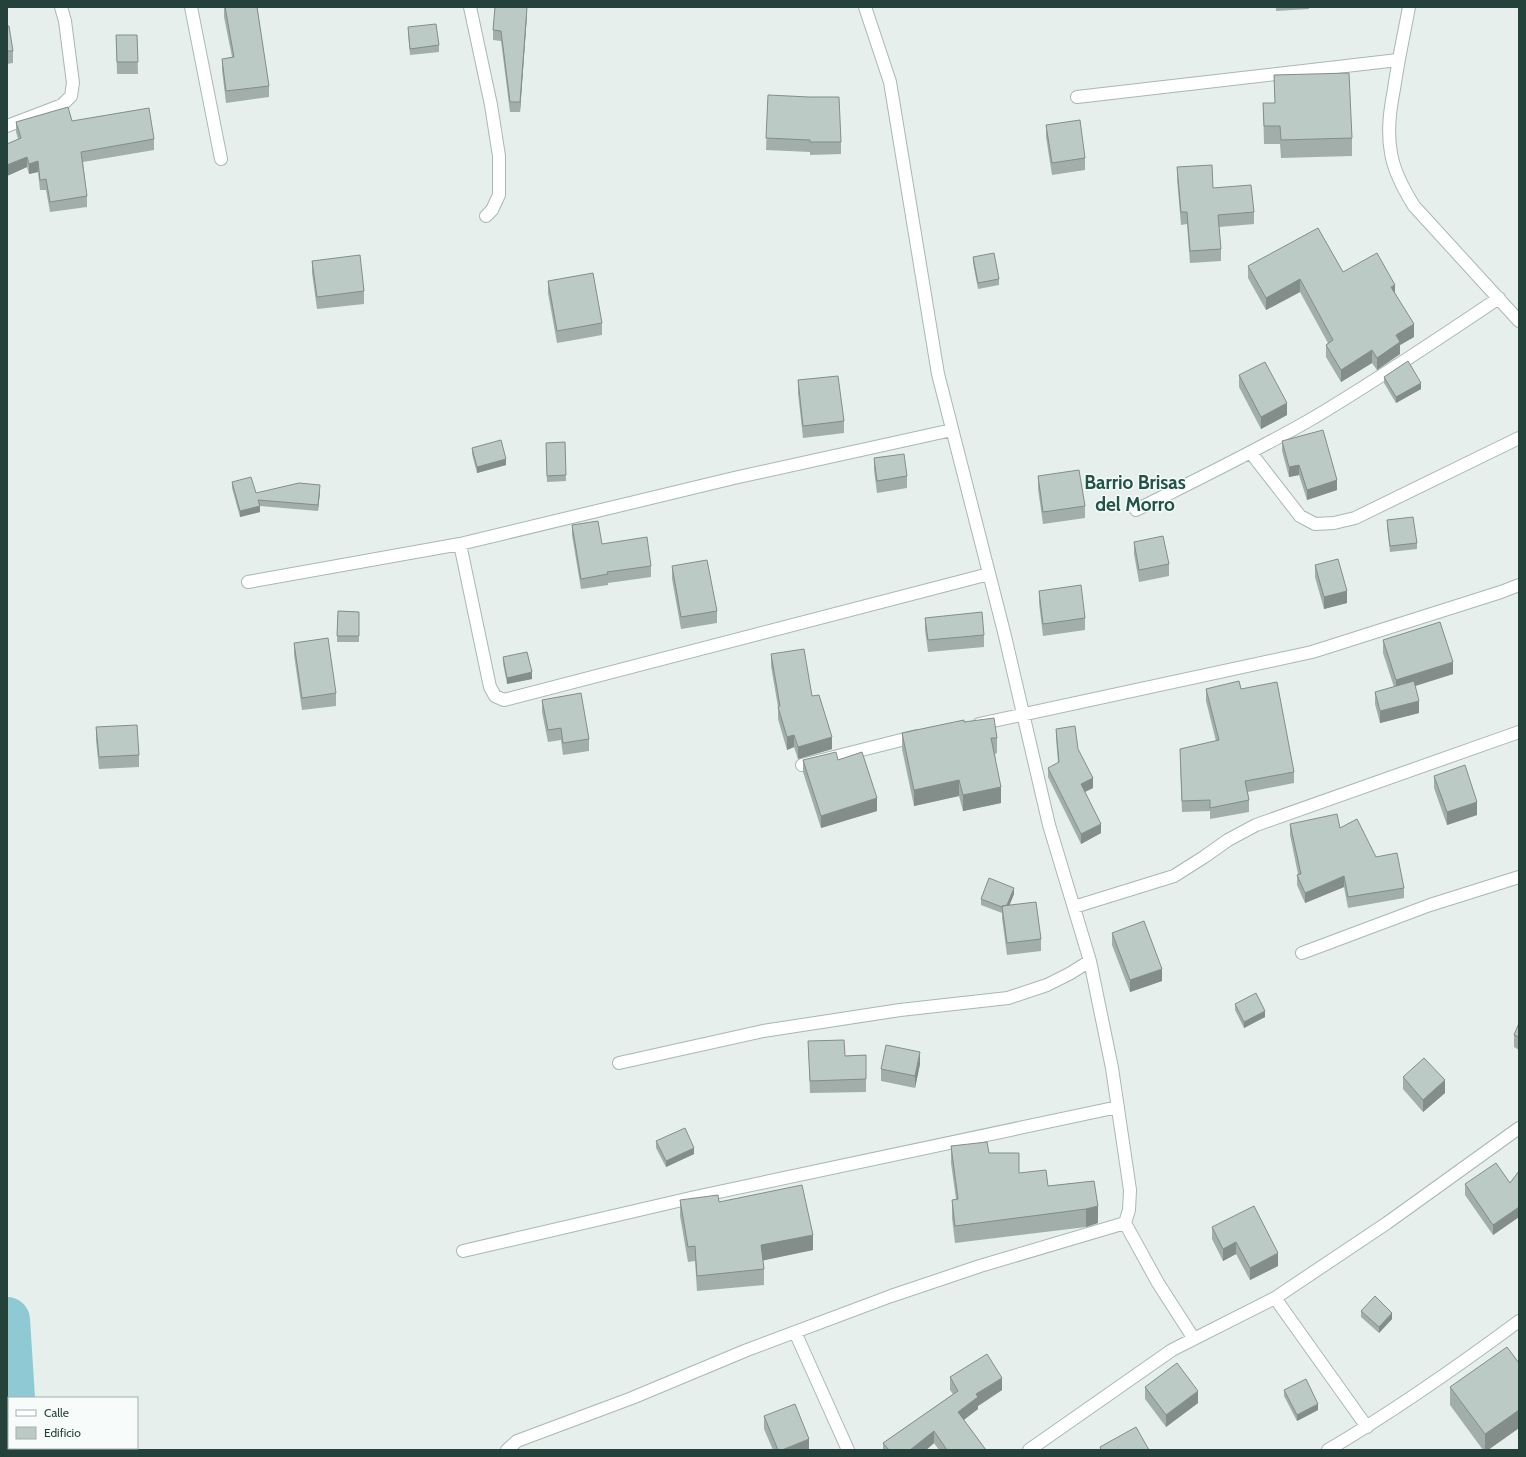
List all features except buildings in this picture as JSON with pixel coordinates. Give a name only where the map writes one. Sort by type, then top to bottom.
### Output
[{"type":"street","points":[[7,126],[62,105],[71,96],[73,83],[65,21],[61,7]]},
{"type":"street","points":[[191,7],[221,159]]},
{"type":"street","points":[[470,7],[491,105],[500,156],[499,195],[492,210],[486,216]]},
{"type":"street","points":[[865,7],[890,82],[938,374],[989,574],[1049,825],[1090,961],[1112,1068],[1130,1190],[1129,1210],[1125,1223],[1158,1283],[1194,1339]]},
{"type":"street","points":[[1410,7],[1398,60],[1390,111],[1389,132],[1391,154],[1397,174],[1404,191],[1414,206],[1499,298],[1519,322]]},
{"type":"street","points":[[1077,97],[1398,60]]},
{"type":"street","points":[[1136,510],[1251,453],[1315,417],[1390,370],[1499,298]]},
{"type":"street","points":[[248,582],[460,544],[734,478],[952,430]]},
{"type":"street","points":[[1251,453],[1300,516],[1315,524],[1334,523],[1355,518],[1519,438]]},
{"type":"street","points":[[460,544],[490,687],[495,696],[504,700],[989,574]]},
{"type":"street","points":[[964,726],[1312,652],[1519,585]]},
{"type":"street","points":[[1074,907],[1174,876],[1228,840],[1256,825],[1519,732]]},
{"type":"street","points":[[802,765],[897,740],[927,734]]},
{"type":"street","points":[[1302,953],[1430,905],[1519,878]]},
{"type":"street","points":[[619,1063],[763,1030],[900,1010],[1008,998],[1047,985],[1090,961]]},
{"type":"street","points":[[463,1251],[695,1197],[993,1135],[1118,1107]]},
{"type":"street","points":[[1029,1450],[1172,1350],[1275,1298],[1387,1223],[1519,1128]]},
{"type":"street","points":[[507,1450],[517,1441],[632,1398],[747,1350],[891,1296],[980,1266],[1125,1223]]},
{"type":"street","points":[[1275,1298],[1367,1427]]},
{"type":"street","points":[[1328,1450],[1367,1427],[1468,1359],[1519,1321]]},
{"type":"street","points":[[795,1332],[848,1450]]},
{"type":"waterway","points":[[7,1320],[12,1397]]},
{"type":"district","name":"Barrio Brisas del Morro","points":[[1135,493]]}]
